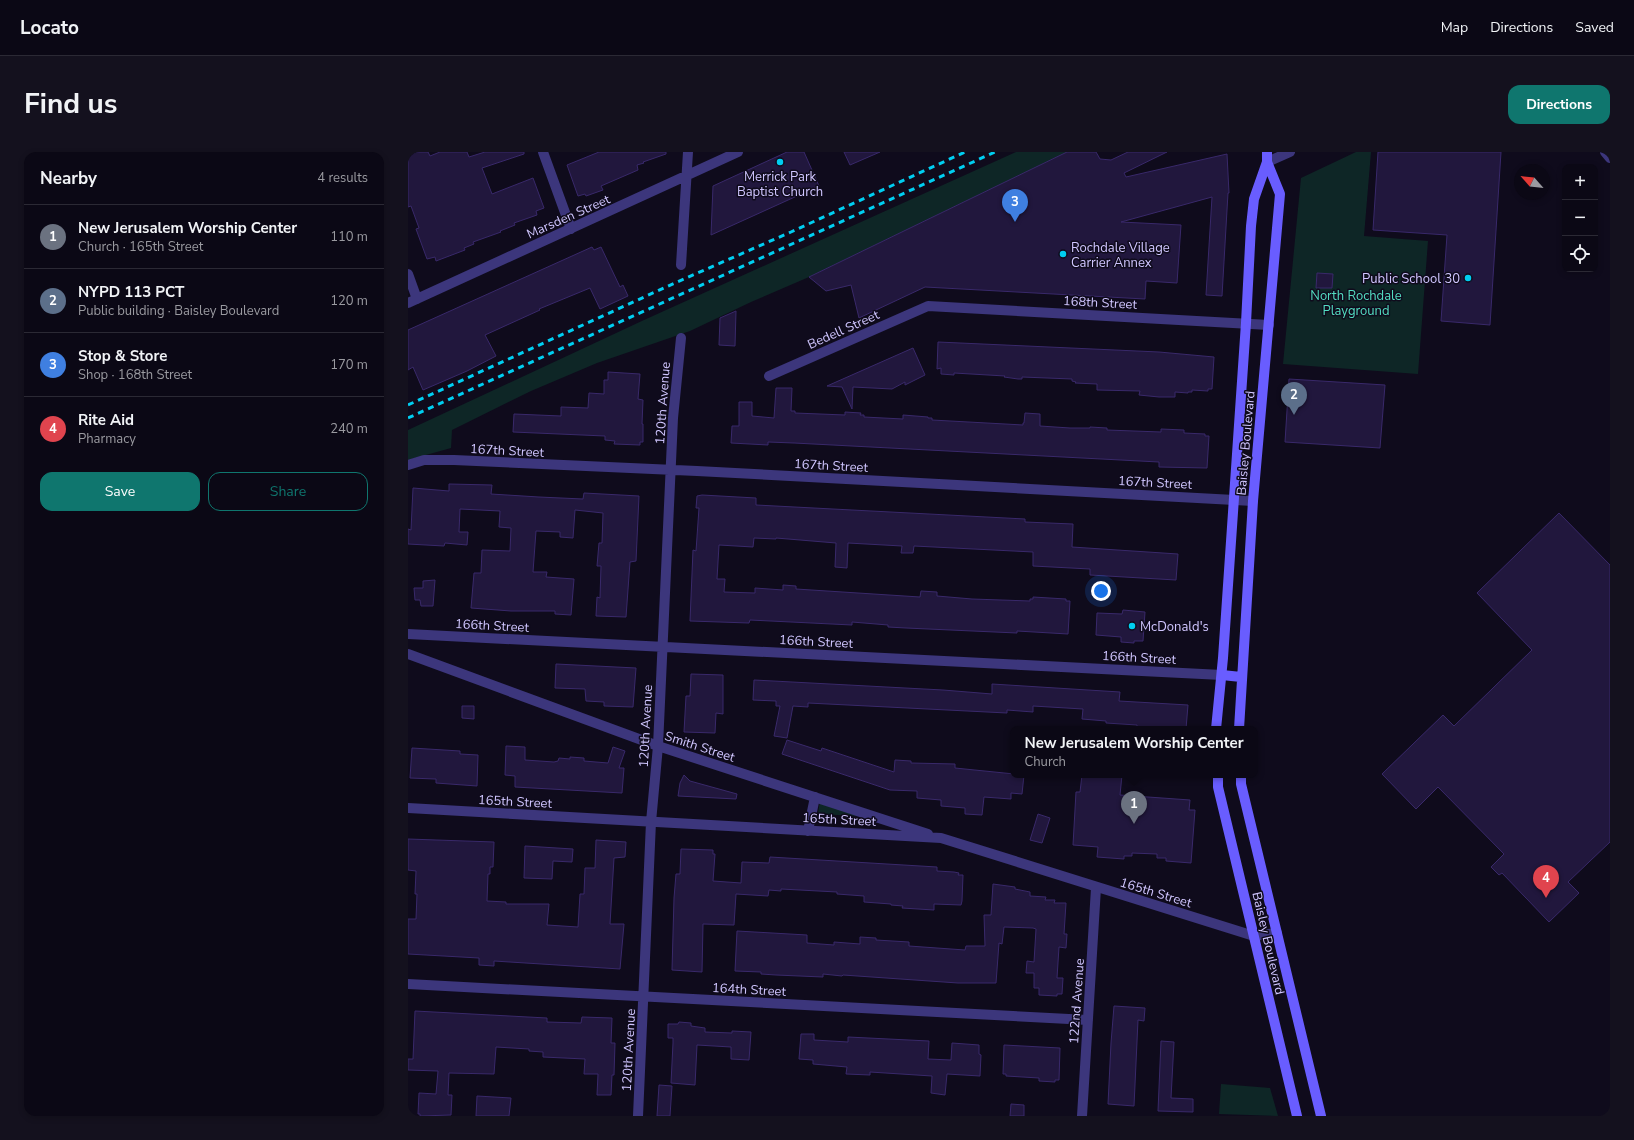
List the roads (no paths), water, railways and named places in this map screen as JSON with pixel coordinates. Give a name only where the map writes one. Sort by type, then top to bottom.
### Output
[{"type":"main road","name":"Baisley Boulevard","points":[[1216,726],[1222,675],[1254,199],[1267,157]]},
{"type":"main road","name":"Baisley Boulevard","points":[[1239,726],[1253,501],[1280,194],[1267,157]]},
{"type":"main road","points":[[1222,675],[1242,677]]},
{"type":"main road","name":"Baisley Boulevard","points":[[1218,778],[1218,787],[1297,1116]]},
{"type":"main road","name":"Baisley Boulevard","points":[[1241,778],[1320,1116]]},
{"type":"street","points":[[543,152],[571,229]]},
{"type":"street","points":[[681,265],[688,152]]},
{"type":"street","name":"Marsden Street","points":[[413,301],[738,152]]},
{"type":"street","points":[[1267,157],[1290,152]]},
{"type":"street","points":[[1604,152],[1610,158]]},
{"type":"street","points":[[408,274],[413,301]]},
{"type":"street","name":"168th Street","points":[[928,306],[1269,325]]},
{"type":"street","name":"Bedell Street","points":[[769,376],[928,306]]},
{"type":"street","name":"120th Avenue","points":[[638,1116],[651,822],[658,746],[673,418],[680,338]]},
{"type":"street","name":"167th Street","points":[[408,464],[424,460],[454,460],[1253,501]]},
{"type":"street","name":"166th Street","points":[[408,634],[1222,675]]},
{"type":"street","name":"Smith Street","points":[[408,654],[658,746],[941,838]]},
{"type":"street","points":[[808,831],[815,797]]},
{"type":"street","name":"165th Street","points":[[408,808],[941,838],[1096,888],[1254,936]]},
{"type":"street","name":"122nd Avenue","points":[[1082,1116],[1096,888]]},
{"type":"street","points":[[1254,936],[1277,933]]},
{"type":"street","name":"164th Street","points":[[408,984],[1088,1020]]},
{"type":"railway","points":[[408,405],[965,152]]},
{"type":"railway","points":[[408,418],[995,152]]},
{"type":"place","name":"Merrick Park Baptist Church","points":[[780,162]]},
{"type":"place","name":"Stop & Store","points":[[1015,222]]},
{"type":"place","name":"Rochdale Village Carrier Annex","points":[[1063,254]]},
{"type":"place","name":"Public School 30","points":[[1468,278]]},
{"type":"place","name":"NYPD 113 PCT","points":[[1294,415]]},
{"type":"place","name":"McDonald's","points":[[1132,626]]},
{"type":"place","name":"New Jerusalem Worship Center","points":[[1134,824]]},
{"type":"place","name":"Rite Aid","points":[[1546,898]]},
{"type":"park label","name":"North Rochdale Playground","points":[[1356,302]]}]
